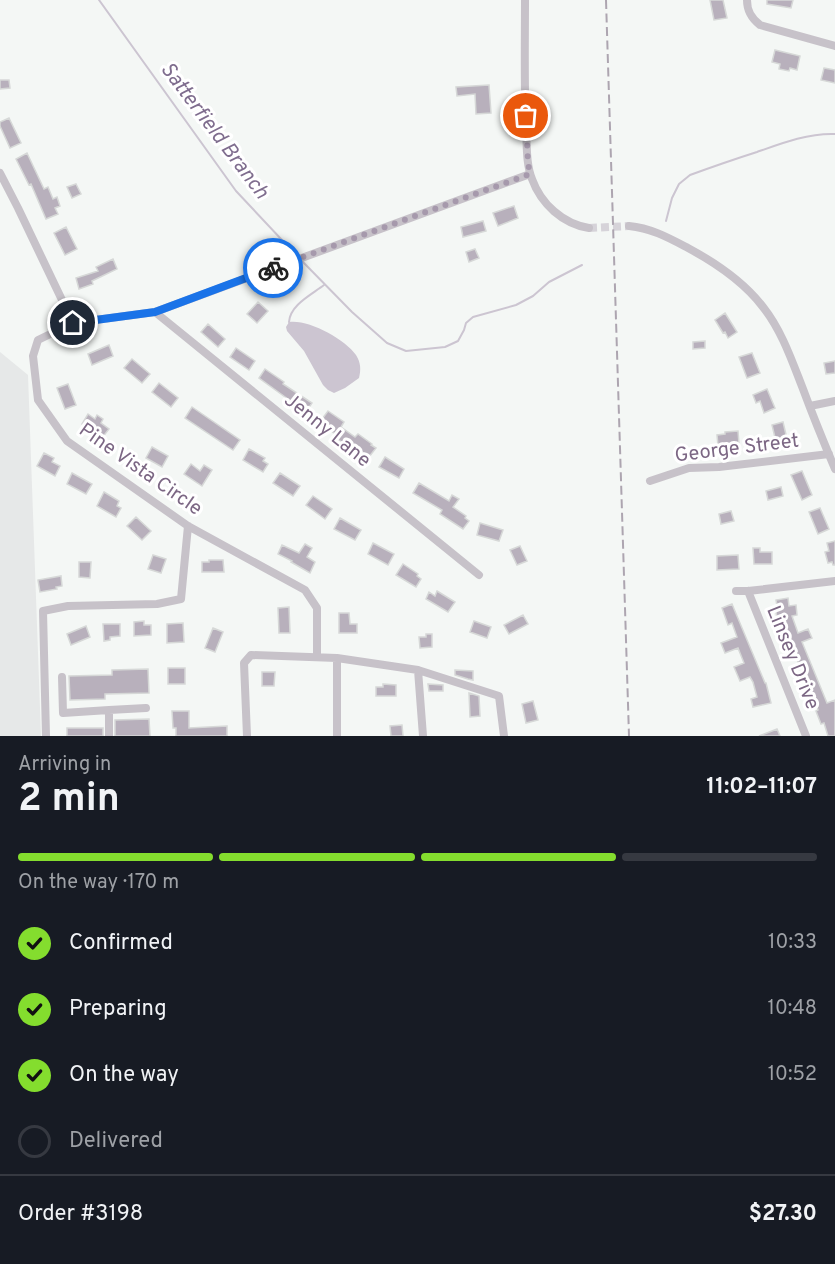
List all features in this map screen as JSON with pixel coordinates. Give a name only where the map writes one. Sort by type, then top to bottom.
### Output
[{"type":"street","points":[[525,0],[526,116],[530,174],[541,196],[557,213],[575,225],[589,228]]},
{"type":"street","points":[[747,0],[749,13],[760,25],[835,46]]},
{"type":"street","points":[[0,173],[73,323]]},
{"type":"street","name":"Pine Vista Circle","points":[[317,657],[317,608],[305,590],[188,526],[67,441],[38,400],[33,356],[38,340],[73,323],[155,312],[530,174]]},
{"type":"street","points":[[629,226],[657,232],[704,257],[750,291],[767,313],[789,352],[835,469]]},
{"type":"street","name":"Jenny Lane","points":[[155,312],[479,575]]},
{"type":"street","points":[[810,406],[835,401]]},
{"type":"street","name":"George Street","points":[[650,481],[688,468],[719,467],[829,454]]},
{"type":"street","points":[[46,736],[43,610],[68,606],[157,604],[181,599],[188,526]]},
{"type":"street","points":[[736,591],[835,581]]},
{"type":"street","name":"Linsey Drive","points":[[748,591],[806,736]]},
{"type":"street","points":[[247,736],[244,663],[251,655],[337,658],[418,670],[499,696],[504,736]]},
{"type":"street","points":[[337,658],[337,736]]},
{"type":"street","points":[[418,670],[423,736]]},
{"type":"street","points":[[62,677],[63,713],[147,708]]},
{"type":"street","points":[[109,710],[109,736]]},
{"type":"shaded area","points":[[289,322],[316,327],[344,343],[358,358],[359,378],[334,393],[328,390],[304,351],[287,331],[286,327]]},
{"type":"shaded area","points":[[0,352],[28,375],[41,736],[0,736]]},
{"type":"building","points":[[710,0],[723,0],[727,18],[714,20]]},
{"type":"building","points":[[767,0],[793,0],[791,8],[767,4]]},
{"type":"building","points":[[775,50],[800,56],[797,70],[779,69],[780,64],[772,62]]},
{"type":"building","points":[[824,68],[835,70],[835,83],[821,80]]},
{"type":"building","points":[[0,80],[9,80],[10,88],[0,89]]},
{"type":"building","points":[[489,85],[491,113],[476,114],[475,94],[457,96],[456,87]]},
{"type":"building","points":[[9,118],[21,143],[10,148],[0,126],[0,122]]},
{"type":"building","points":[[27,153],[44,189],[48,187],[53,199],[57,197],[60,206],[55,208],[58,214],[46,219],[31,184],[29,185],[16,159]]},
{"type":"building","points":[[76,184],[81,194],[72,198],[67,187]]},
{"type":"building","points":[[514,206],[518,218],[498,226],[493,213]]},
{"type":"building","points":[[483,221],[486,231],[463,237],[461,227]]},
{"type":"building","points":[[66,227],[77,249],[65,255],[54,233]]},
{"type":"building","points":[[475,249],[479,258],[469,262],[466,252]]},
{"type":"building","points":[[113,259],[117,269],[92,281],[93,284],[79,289],[76,278],[98,271],[96,267]]},
{"type":"building","points":[[258,302],[268,311],[257,323],[247,314]]},
{"type":"building","points":[[725,313],[737,332],[728,338],[715,320]]},
{"type":"building","points":[[208,324],[225,339],[218,347],[201,332]]},
{"type":"building","points":[[705,341],[705,348],[693,349],[693,342]]},
{"type":"building","points":[[109,345],[113,356],[92,365],[88,354]]},
{"type":"building","points":[[236,348],[255,361],[249,370],[230,357]]},
{"type":"building","points":[[752,353],[760,373],[747,378],[739,357]]},
{"type":"building","points":[[132,359],[150,374],[142,383],[124,368]]},
{"type":"building","points":[[835,361],[835,373],[826,374],[824,363]]},
{"type":"building","points":[[265,369],[312,403],[306,412],[298,407],[296,410],[289,405],[292,402],[259,378]]},
{"type":"building","points":[[159,383],[178,398],[171,407],[152,392]]},
{"type":"building","points":[[68,384],[76,405],[65,409],[57,388]]},
{"type":"building","points":[[767,389],[775,408],[764,413],[760,401],[756,403],[753,395]]},
{"type":"building","points":[[192,407],[240,440],[233,450],[185,418]]},
{"type":"building","points":[[328,411],[344,422],[341,427],[355,437],[358,434],[376,448],[369,457],[345,440],[343,443],[336,438],[338,436],[319,423]]},
{"type":"building","points":[[88,414],[95,419],[97,415],[103,419],[101,423],[109,429],[102,438],[82,424]]},
{"type":"building","points":[[783,422],[788,443],[777,446],[772,425]]},
{"type":"building","points":[[738,431],[739,444],[718,446],[717,435]]},
{"type":"building","points":[[152,447],[168,456],[162,467],[146,458]]},
{"type":"building","points":[[249,449],[265,458],[263,461],[268,464],[263,472],[243,460]]},
{"type":"building","points":[[44,453],[54,458],[52,462],[60,466],[55,476],[37,466]]},
{"type":"building","points":[[385,457],[404,469],[399,478],[379,467]]},
{"type":"building","points":[[191,464],[200,471],[204,465],[212,470],[202,486],[184,474]]},
{"type":"building","points":[[802,471],[812,495],[802,500],[791,475]]},
{"type":"building","points":[[72,473],[92,484],[86,494],[67,484]]},
{"type":"building","points":[[280,473],[300,486],[293,496],[273,483]]},
{"type":"building","points":[[419,483],[449,501],[452,495],[459,499],[453,507],[469,521],[463,529],[440,514],[442,510],[413,493]]},
{"type":"building","points":[[781,487],[783,496],[768,500],[766,491]]},
{"type":"building","points":[[104,492],[119,501],[117,506],[121,508],[116,517],[97,506]]},
{"type":"building","points":[[313,496],[332,509],[325,519],[306,505]]},
{"type":"building","points":[[820,508],[829,529],[818,534],[809,512]]},
{"type":"building","points":[[731,511],[734,521],[721,524],[719,514]]},
{"type":"building","points":[[136,517],[151,531],[142,540],[127,526]]},
{"type":"building","points":[[340,518],[361,530],[355,540],[334,529]]},
{"type":"building","points":[[480,523],[503,530],[499,541],[477,535]]},
{"type":"building","points":[[835,541],[835,565],[833,565],[832,562],[828,563],[825,552],[829,551],[827,543]]},
{"type":"building","points":[[373,543],[394,554],[388,565],[368,554]]},
{"type":"building","points":[[305,544],[312,548],[307,557],[315,562],[310,573],[278,554],[282,545],[299,553]]},
{"type":"building","points":[[520,546],[527,561],[517,565],[510,550]]},
{"type":"building","points":[[753,548],[760,548],[760,552],[772,552],[772,564],[754,564]]},
{"type":"building","points":[[153,555],[166,559],[161,573],[148,569]]},
{"type":"building","points":[[738,555],[739,569],[717,570],[717,556]]},
{"type":"building","points":[[209,560],[223,560],[224,572],[202,572],[202,562],[209,562]]},
{"type":"building","points":[[79,562],[91,562],[90,578],[79,577]]},
{"type":"building","points":[[403,564],[418,574],[417,576],[421,579],[416,587],[396,575]]},
{"type":"building","points":[[61,576],[62,586],[40,592],[38,580]]},
{"type":"building","points":[[437,591],[455,602],[448,612],[426,599],[429,592],[435,596]]},
{"type":"building","points":[[788,598],[789,606],[796,605],[797,615],[792,616],[798,633],[808,629],[812,638],[802,642],[827,703],[835,700],[835,736],[828,736],[824,723],[821,724],[816,711],[818,710],[780,618],[777,618],[776,600]]},
{"type":"building","points":[[732,604],[766,683],[771,703],[753,707],[751,699],[757,697],[753,682],[750,677],[740,681],[734,667],[744,663],[738,648],[725,653],[721,643],[737,637],[732,623],[728,625],[722,608]]},
{"type":"building","points":[[289,607],[290,633],[279,633],[278,608]]},
{"type":"building","points":[[339,613],[349,613],[350,624],[357,624],[357,633],[339,633]]},
{"type":"building","points":[[523,615],[528,624],[509,634],[504,625]]},
{"type":"building","points":[[144,621],[144,625],[151,625],[151,635],[134,636],[134,622]]},
{"type":"building","points":[[474,621],[491,627],[487,638],[470,632]]},
{"type":"building","points":[[183,623],[184,642],[167,643],[167,624]]},
{"type":"building","points":[[103,624],[120,624],[120,636],[110,637],[110,640],[104,641]]},
{"type":"building","points":[[86,626],[90,637],[71,645],[67,634]]},
{"type":"building","points":[[213,628],[223,632],[215,652],[205,648]]},
{"type":"building","points":[[426,634],[432,634],[432,647],[420,648],[419,637],[426,637]]},
{"type":"building","points":[[168,668],[185,668],[185,684],[168,684]]},
{"type":"building","points":[[148,669],[149,693],[105,694],[105,699],[70,700],[69,676],[112,675],[112,670]]},
{"type":"building","points":[[455,670],[473,671],[473,680],[455,675]]},
{"type":"building","points":[[262,672],[275,672],[274,686],[262,686]]},
{"type":"building","points":[[383,684],[396,685],[396,696],[376,696],[376,687],[383,687]]},
{"type":"building","points":[[428,684],[443,685],[443,691],[429,691]]},
{"type":"building","points":[[469,693],[479,696],[480,716],[470,717]]},
{"type":"building","points":[[533,701],[538,720],[526,723],[522,704]]},
{"type":"building","points":[[172,711],[189,711],[189,728],[227,726],[227,736],[176,736]]},
{"type":"building","points":[[149,719],[150,736],[115,736],[115,720]]},
{"type":"building","points":[[402,725],[403,736],[391,736],[390,726]]},
{"type":"building","points":[[67,728],[103,728],[103,736],[67,736]]},
{"type":"building","points":[[777,729],[780,736],[759,736]]},
{"type":"waterway","name":"Satterfield Branch","points":[[99,0],[236,191],[297,256]]},
{"type":"waterway","name":"Satterfield Branch","points":[[666,221],[672,198],[679,184],[690,175],[795,139],[835,134]]},
{"type":"waterway","name":"Satterfield Branch","points":[[301,260],[352,312],[387,343],[406,351],[445,347],[458,341],[466,323],[473,317],[516,305],[533,296],[549,282],[582,265]]},
{"type":"waterway","points":[[289,322],[297,305],[324,285]]},
{"type":"tunnel","points":[[589,228],[629,226]]},
{"type":"railway","points":[[606,0],[629,736]]},
{"type":"way so far","points":[[273,268],[530,174],[526,116]]},
{"type":"route","points":[[73,323],[155,312],[273,268]]}]
